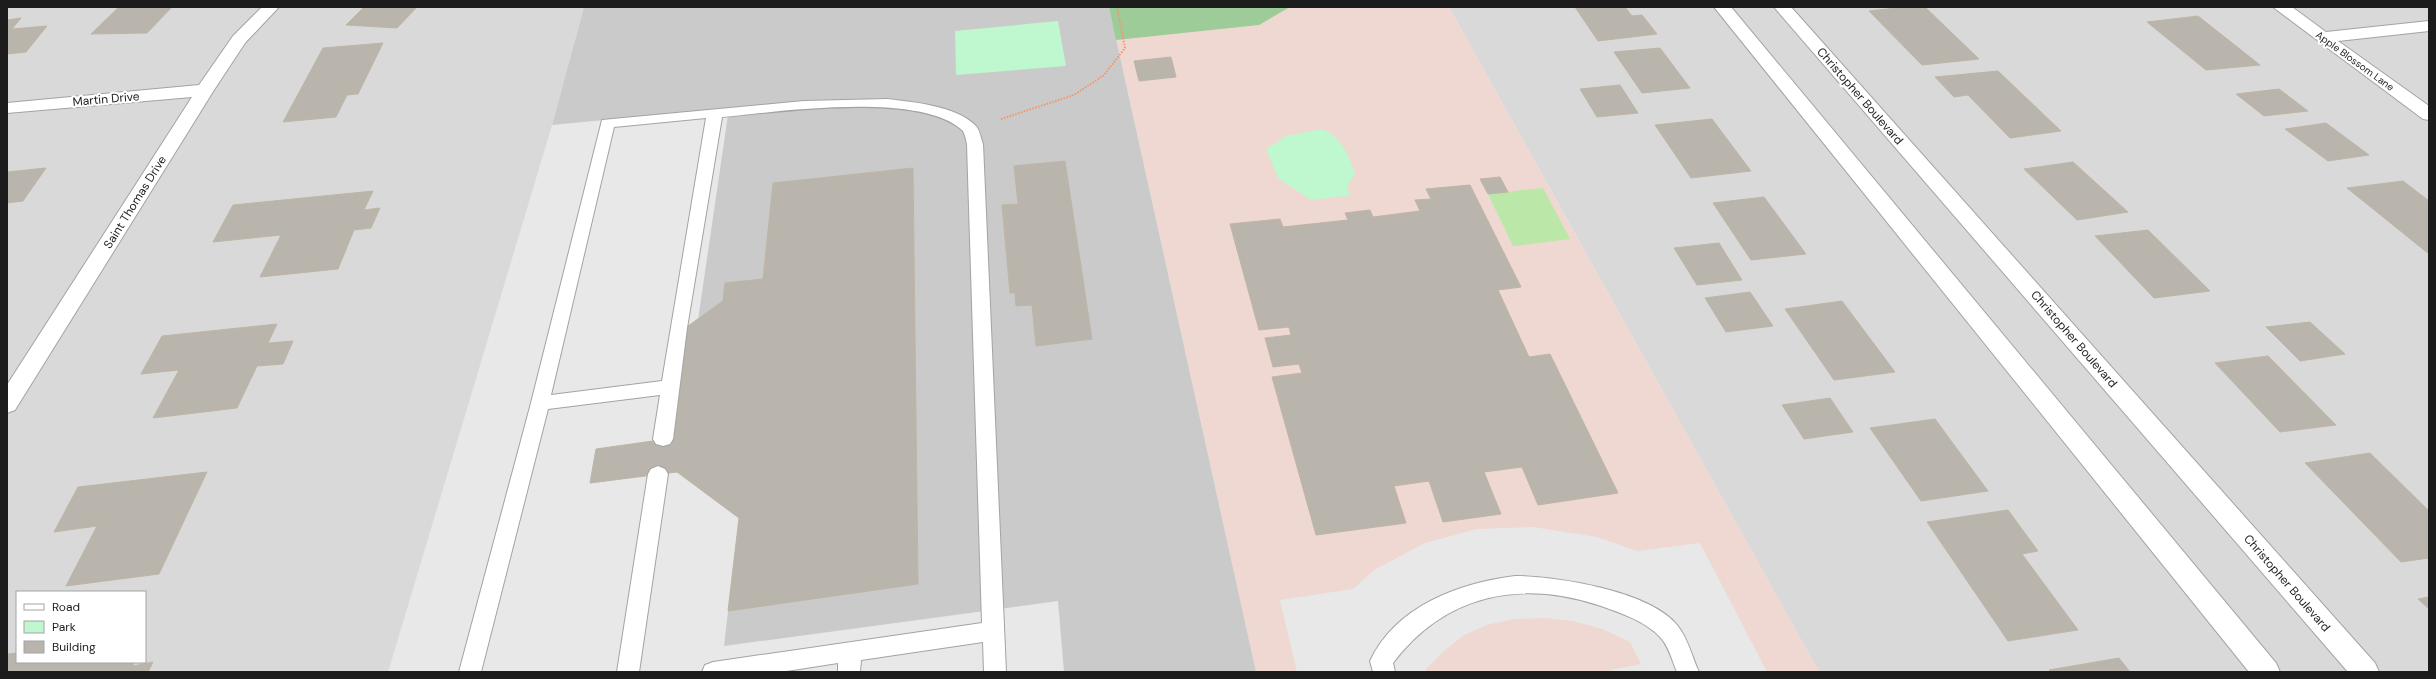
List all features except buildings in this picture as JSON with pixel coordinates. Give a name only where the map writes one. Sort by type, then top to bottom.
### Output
[{"type":"street","name":"Saint Thomas Drive","points":[[7,404],[205,90],[239,40],[271,7]]},
{"type":"street","points":[[1722,7],[2266,672]]},
{"type":"street","name":"Christopher Boulevard","points":[[1782,7],[2365,672]]},
{"type":"street","name":"Apple Blossom Lane","points":[[2281,7],[2429,115]]},
{"type":"street","points":[[2323,37],[2429,26]]},
{"type":"street","name":"Martin Drive","points":[[7,108],[205,90]]},
{"type":"lane","points":[[470,672],[540,403],[607,123],[804,105],[887,103],[924,108],[954,118],[970,129],[975,144],[995,672]]},
{"type":"lane","points":[[663,439],[678,328],[715,112]]},
{"type":"lane","points":[[540,403],[671,387]]},
{"type":"lane","points":[[628,672],[658,474]]},
{"type":"lane","points":[[1384,672],[1381,661],[1398,638],[1421,617],[1446,603],[1502,585],[1535,584],[1569,588],[1603,597],[1641,612],[1669,631],[1688,672]]},
{"type":"lane","points":[[713,672],[849,662],[993,631]]},
{"type":"path","points":[[970,129],[1074,95],[1104,75],[1125,48],[1117,7]]},
{"type":"shaded area","points":[[7,7],[584,7],[552,125],[388,672],[7,672]]},
{"type":"shaded area","points":[[584,7],[1109,7],[1256,672],[388,672],[552,125]]},
{"type":"shaded area","points":[[1109,7],[1449,7],[1819,672],[1256,672]]},
{"type":"shaded area","points":[[1449,7],[2429,7],[2429,672],[1819,672]]},
{"type":"shaded area","points":[[729,108],[698,320],[674,438],[596,449],[590,483],[677,472],[739,518],[724,646],[1058,601],[1064,672],[388,672],[552,125]]},
{"type":"shaded area","points":[[1533,527],[1597,537],[1637,551],[1700,543],[1767,672],[1611,672],[1610,670],[1641,664],[1630,642],[1602,629],[1573,621],[1544,618],[1514,619],[1487,625],[1464,635],[1443,652],[1426,669],[1426,672],[1297,672],[1280,600],[1353,589],[1374,570],[1425,543],[1477,529]]},
{"type":"green space","points":[[1109,7],[1290,7],[1259,25],[1116,40]]},
{"type":"green space","points":[[1058,21],[1066,66],[956,75],[955,31]]},
{"type":"green space","points":[[1322,129],[1334,136],[1347,153],[1355,174],[1347,187],[1351,195],[1311,200],[1278,178],[1266,149],[1286,136]]},
{"type":"green space","points":[[1543,188],[1570,239],[1513,246],[1488,194]]}]
